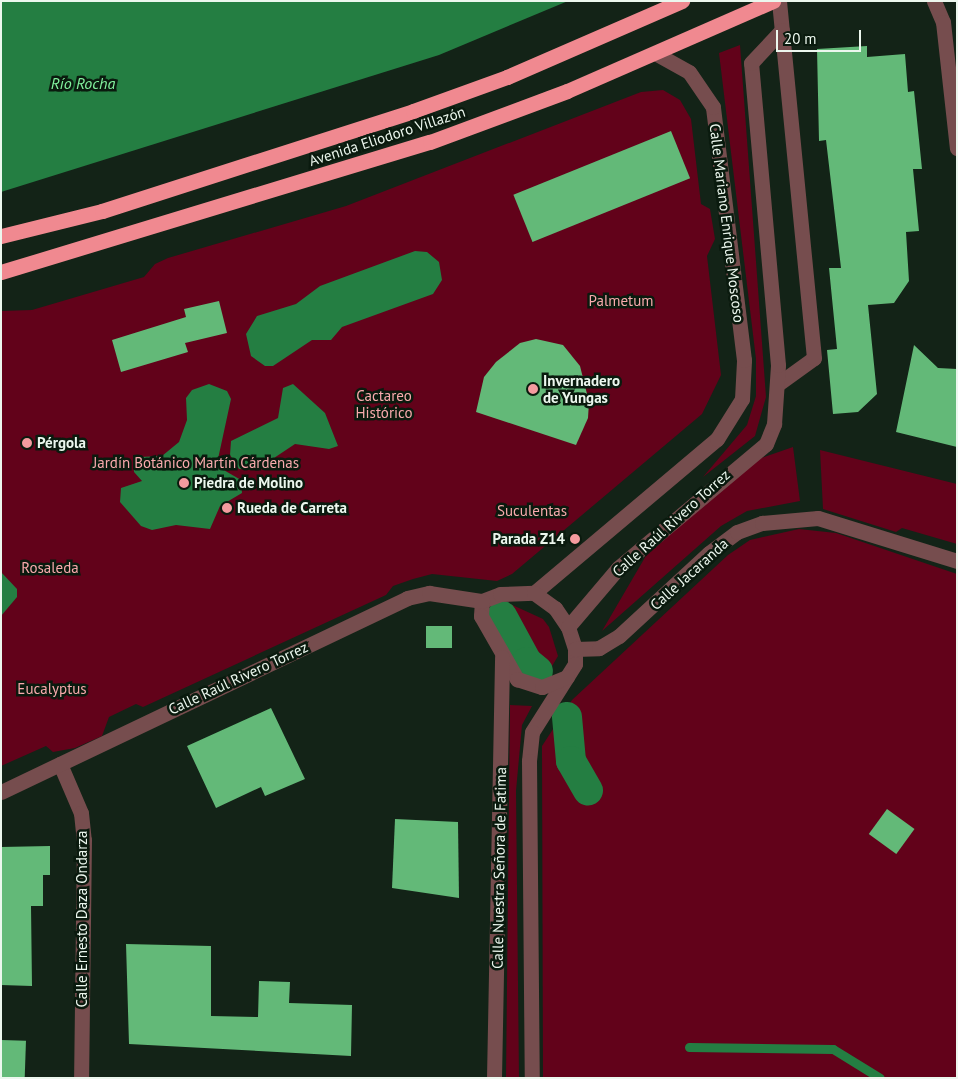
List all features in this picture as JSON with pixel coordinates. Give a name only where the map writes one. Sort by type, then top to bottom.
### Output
[{"type":"highway","name":"Avenida Eliodoro Villazón","points":[[1,236],[102,211],[413,111],[507,77],[682,1]]},
{"type":"highway","name":"Avenida Eliodoro Villazón","points":[[1,272],[430,142],[657,54],[773,1]]},
{"type":"street","points":[[778,384],[814,358],[779,1]]},
{"type":"street","points":[[934,1],[943,22],[957,148]]},
{"type":"street","points":[[778,384],[751,63],[782,30]]},
{"type":"street","name":"Calle Mariano Enrique Moscoso","points":[[534,593],[717,439],[734,416],[745,384],[744,360],[713,107],[689,72],[657,54]]},
{"type":"street","name":"Calle Raúl Rivero Torrez","points":[[568,626],[618,568],[766,444],[774,424],[778,384]]},
{"type":"street","name":"Calle Jacaranda","points":[[575,650],[599,648],[619,636],[709,553],[738,532],[762,523],[818,518],[957,561]]},
{"type":"street","name":"Calle Raúl Rivero Torrez","points":[[1,792],[407,598],[429,593],[482,601]]},
{"type":"street","points":[[534,593],[555,608],[568,626],[575,650],[576,664],[567,677],[542,687],[527,686],[517,680],[502,658],[481,616],[482,601],[500,594],[534,593]]},
{"type":"street","name":"Calle Nuestra Señora de Fatima","points":[[494,1078],[502,658]]},
{"type":"street","name":"Calle Nuestra Señora de Fatima","points":[[532,1078],[529,762],[532,732],[567,677]]},
{"type":"street","name":"Calle Ernesto Daza Ondarza","points":[[60,764],[81,813],[84,840],[81,1078]]},
{"type":"green space","points":[[740,45],[766,397],[755,436],[703,477],[747,425],[756,396],[756,359],[719,53]]},
{"type":"green space","name":"Jardín Botánico Martín Cárdenas","points":[[663,90],[680,100],[691,119],[701,204],[710,209],[715,239],[707,256],[721,375],[702,414],[512,574],[497,581],[432,574],[393,586],[386,595],[143,707],[136,704],[109,717],[102,736],[75,748],[53,752],[46,746],[1,766],[1,311],[32,310],[144,277],[155,264],[168,258],[346,206],[641,92]]},
{"type":"green space","points":[[793,447],[800,501],[747,511],[721,526],[602,631],[647,554],[680,520],[758,459]]},
{"type":"green space","points":[[820,450],[957,484],[957,544],[902,528],[896,532],[823,509]]},
{"type":"green space","points":[[799,529],[836,533],[957,574],[957,1078],[543,1078],[542,746],[572,700],[728,555],[750,540]]},
{"type":"green space","points":[[508,603],[543,619],[549,627],[558,656],[548,673],[533,677],[517,667],[501,639],[493,609]]},
{"type":"green space","points":[[510,705],[532,706],[522,725],[516,791],[519,1078],[506,1078]]},
{"type":"water","name":"Río Rocha","points":[[1,1],[568,1],[439,55],[1,192]]},
{"type":"water","points":[[415,251],[427,252],[439,262],[442,280],[433,294],[342,327],[331,340],[312,340],[273,366],[265,366],[251,356],[246,334],[257,316],[296,304],[320,286]]},
{"type":"water","points":[[209,384],[227,391],[231,399],[218,459],[222,469],[241,480],[242,493],[220,506],[210,529],[176,525],[152,530],[141,526],[120,502],[121,488],[142,481],[134,472],[133,462],[140,457],[162,456],[179,442],[187,420],[186,398],[192,390]]},
{"type":"water","points":[[293,384],[325,413],[338,446],[329,449],[295,444],[256,470],[239,469],[230,455],[231,441],[278,418],[283,388]]},
{"type":"water","points":[[1,572],[17,589],[17,597],[1,616]]},
{"type":"building","points":[[867,46],[867,57],[905,54],[908,92],[914,91],[922,169],[913,169],[919,231],[906,232],[909,281],[894,303],[868,305],[877,394],[858,412],[833,414],[827,350],[837,349],[829,268],[841,268],[826,140],[819,141],[817,49]]},
{"type":"building","points":[[671,131],[690,178],[532,242],[513,195]]},
{"type":"building","points":[[219,301],[227,333],[185,343],[188,352],[121,372],[112,340],[186,317],[184,309]]},
{"type":"building","name":"Invernadero de Yungas","points":[[536,339],[563,345],[580,366],[589,402],[588,418],[576,445],[476,412],[484,377],[496,362],[520,343]]},
{"type":"building","points":[[914,345],[938,368],[957,369],[957,447],[896,432]]},
{"type":"building","points":[[426,626],[452,626],[452,648],[426,648]]},
{"type":"building","points":[[271,708],[305,779],[265,796],[261,787],[216,808],[187,746]]},
{"type":"building","points":[[887,809],[915,829],[896,854],[869,834]]},
{"type":"building","points":[[395,819],[458,822],[459,898],[392,888]]},
{"type":"building","points":[[50,846],[50,875],[43,875],[43,906],[31,906],[32,986],[1,985],[1,847]]},
{"type":"building","points":[[126,944],[211,946],[211,1016],[258,1017],[259,981],[290,982],[289,1003],[352,1005],[351,1056],[129,1044]]},
{"type":"building","points":[[1,1040],[26,1041],[25,1078],[1,1078]]},
{"type":"waterway","points":[[502,616],[527,662],[538,671]]},
{"type":"waterway","points":[[567,717],[571,761],[588,791]]},
{"type":"waterway","points":[[689,1047],[833,1049],[880,1078]]},
{"type":"place","name":"Invernadero de Yungas","points":[[533,389]]},
{"type":"place","name":"Pérgola","points":[[27,443]]},
{"type":"place","name":"Piedra de Molino","points":[[184,483]]},
{"type":"place","name":"Rueda de Carreta","points":[[227,508]]},
{"type":"place","name":"Parada Z14","points":[[575,539]]},
{"type":"park label","name":"Palmetum","points":[[621,301]]},
{"type":"park label","name":"Cactareo Histórico","points":[[384,404]]},
{"type":"park label","name":"Suculentas","points":[[532,511]]},
{"type":"park label","name":"Rosaleda","points":[[50,568]]},
{"type":"park label","name":"Eucalyptus","points":[[52,689]]}]
